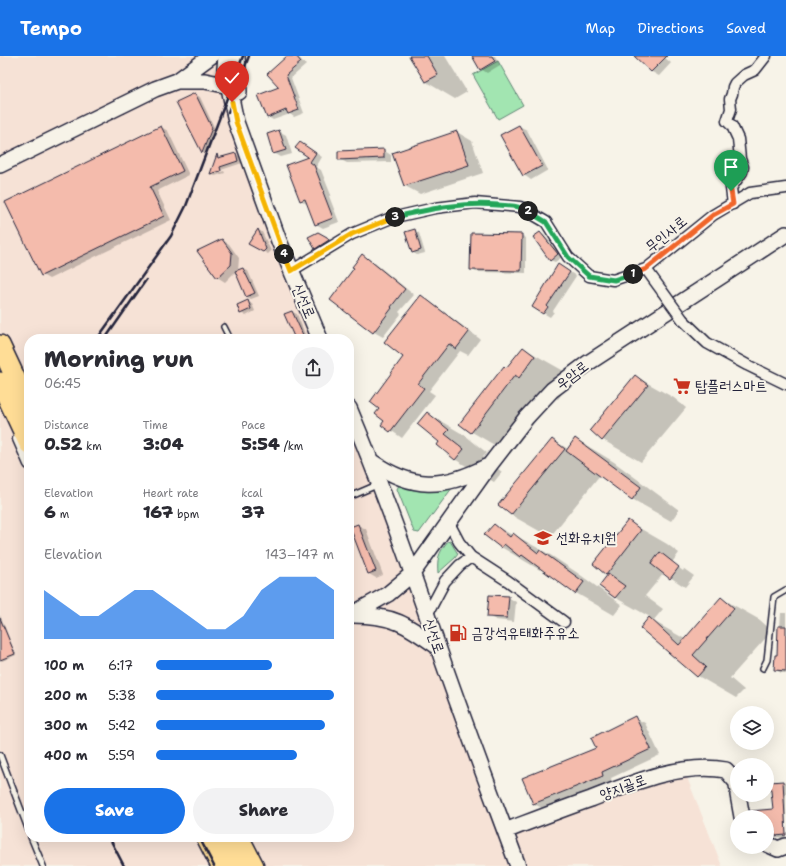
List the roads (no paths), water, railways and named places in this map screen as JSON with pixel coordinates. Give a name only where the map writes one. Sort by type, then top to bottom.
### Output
[{"type":"highway","points":[[0,345],[24,397]]},
{"type":"highway","points":[[0,382],[24,433]]},
{"type":"highway","points":[[209,842],[221,866]]},
{"type":"highway","points":[[224,842],[236,866]]},
{"type":"highway","points":[[242,842],[254,866]]},
{"type":"highway","points":[[253,842],[265,866]]},
{"type":"main road","points":[[0,165],[155,89],[177,81],[211,56]]},
{"type":"main road","name":"신선로","points":[[226,56],[225,68],[236,122],[279,241],[318,334]]},
{"type":"main road","name":"신선로","points":[[237,56],[237,73],[242,116],[279,241]]},
{"type":"main road","points":[[177,81],[205,81],[229,86]]},
{"type":"main road","name":"우암로","points":[[354,613],[388,594],[412,574],[489,466],[526,418],[552,390],[588,363],[786,234]]},
{"type":"main road","name":"신선로","points":[[354,420],[372,462],[518,866]]},
{"type":"main road","points":[[372,462],[387,473],[405,480],[420,483],[447,482],[469,476],[489,466]]},
{"type":"main road","points":[[354,615],[371,615],[395,620],[411,628],[438,647]]},
{"type":"main road","name":"양지골로","points":[[505,831],[646,777],[684,770],[712,767],[726,770],[730,775]]},
{"type":"main road","points":[[774,847],[778,849],[786,846]]},
{"type":"street","points":[[733,204],[731,188],[743,169],[740,159],[738,139],[732,126],[727,120],[731,109],[730,99],[735,83],[744,75],[755,70],[766,56]]},
{"type":"street","name":"무인사로","points":[[291,271],[352,234],[391,218],[435,208],[475,203],[520,207],[546,222],[568,257],[589,276],[614,280],[646,269],[713,215],[750,193],[786,188]]},
{"type":"street","points":[[646,269],[683,320],[707,343],[786,384]]},
{"type":"street","points":[[0,362],[24,400]]},
{"type":"street","points":[[0,401],[24,453]]},
{"type":"street","points":[[449,523],[459,542],[471,557],[508,581],[564,622]]},
{"type":"street","points":[[427,615],[445,581],[460,565],[471,557]]},
{"type":"street","points":[[214,842],[226,866]]},
{"type":"street","points":[[247,842],[259,866]]},
{"type":"lane","points":[[224,327],[228,334]]},
{"type":"lane","points":[[354,495],[380,484]]},
{"type":"lane","points":[[763,668],[767,660],[774,597],[786,590]]},
{"type":"lane","points":[[0,755],[24,817]]},
{"type":"lane","points":[[34,842],[43,866]]},
{"type":"railway","points":[[101,334],[171,236],[186,206],[243,56]]},
{"type":"railway","points":[[228,112],[249,56]]},
{"type":"railway","points":[[108,334],[146,280]]},
{"type":"railway","points":[[112,842],[124,866]]},
{"type":"railway","points":[[202,842],[214,866]]},
{"type":"place","name":"탑플러스마트","points":[[682,386]]},
{"type":"place","name":"선화유치원","points":[[543,538]]},
{"type":"place","name":"금강석유태화주유소","points":[[458,633]]}]
